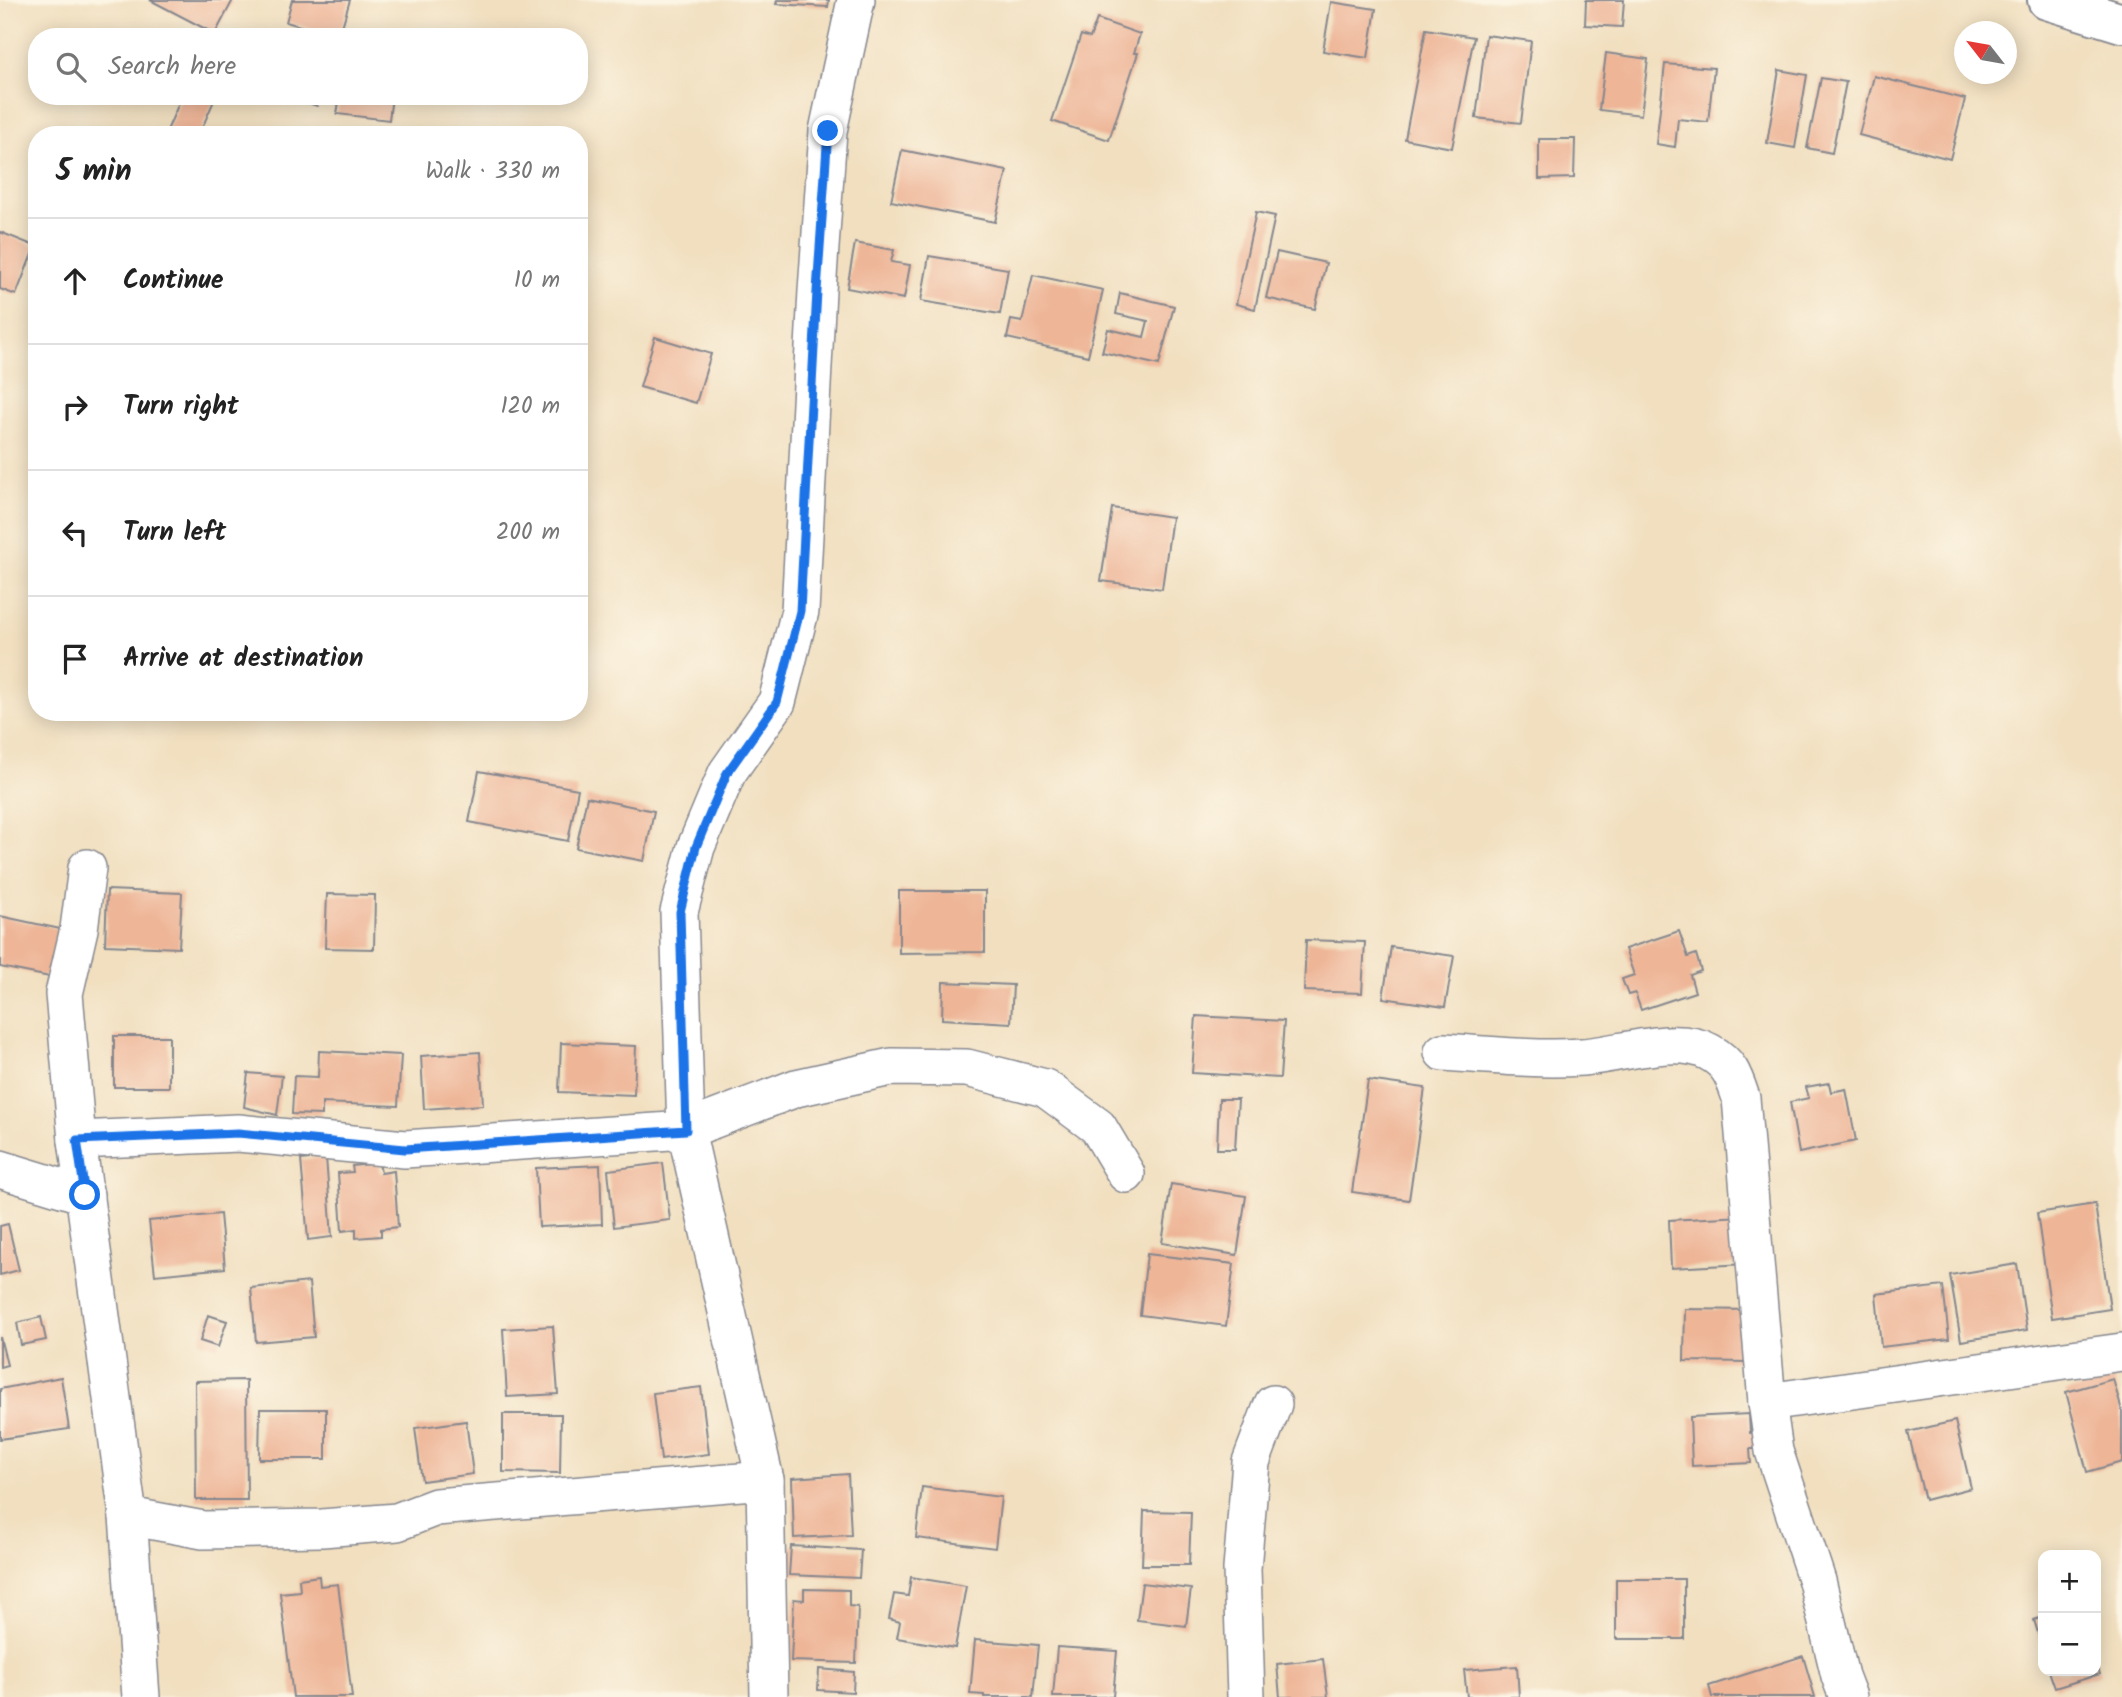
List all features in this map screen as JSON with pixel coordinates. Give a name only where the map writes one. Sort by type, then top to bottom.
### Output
[{"type":"highway","points":[[2047,0],[2122,23]]},
{"type":"street","points":[[769,1697],[765,1480],[686,1130],[680,912],[696,847],[727,773],[777,702],[800,611],[828,131],[856,0]]},
{"type":"street","points":[[87,868],[79,929],[64,993],[77,1140],[128,1517],[141,1697]]},
{"type":"street","points":[[1443,1052],[1582,1057],[1674,1044],[1708,1051],[1732,1070],[1741,1098],[1767,1402],[1774,1451],[1817,1581],[1840,1676],[1848,1697]]},
{"type":"street","points":[[77,1140],[238,1133],[405,1149],[686,1130],[796,1088],[891,1067],[967,1068],[1045,1088],[1098,1127],[1126,1174]]},
{"type":"street","points":[[0,1169],[85,1195]]},
{"type":"street","points":[[1767,1402],[2122,1352]]},
{"type":"street","points":[[1246,1697],[1242,1569],[1251,1462],[1273,1405]]},
{"type":"street","points":[[128,1517],[203,1530],[322,1528],[397,1522],[436,1507],[765,1480]]},
{"type":"building","points":[[150,0],[233,0],[218,28],[204,28]]},
{"type":"building","points":[[292,0],[350,0],[342,28],[307,28],[286,22]]},
{"type":"building","points":[[777,0],[829,0],[828,7],[776,4]]},
{"type":"building","points":[[1586,0],[1624,0],[1622,27],[1585,25]]},
{"type":"building","points":[[1331,2],[1376,9],[1368,58],[1323,51]]},
{"type":"building","points":[[1097,19],[1140,34],[1134,53],[1138,53],[1109,140],[1052,121],[1081,35],[1090,38]]},
{"type":"building","points":[[1426,29],[1474,37],[1452,148],[1405,139]]},
{"type":"building","points":[[1486,35],[1531,41],[1521,123],[1476,118]]},
{"type":"building","points":[[1606,53],[1648,59],[1641,115],[1599,110]]},
{"type":"building","points":[[1665,64],[1714,68],[1708,122],[1678,119],[1675,147],[1656,144]]},
{"type":"building","points":[[1779,70],[1807,75],[1795,148],[1767,143]]},
{"type":"building","points":[[1874,76],[1965,99],[1950,159],[1859,135]]},
{"type":"building","points":[[1821,78],[1846,82],[1832,153],[1807,148]]},
{"type":"building","points":[[178,105],[212,105],[203,126],[169,126]]},
{"type":"building","points":[[338,105],[391,105],[389,120],[337,114]]},
{"type":"building","points":[[1539,139],[1575,139],[1574,178],[1539,179]]},
{"type":"building","points":[[902,150],[1007,171],[995,222],[891,201]]},
{"type":"building","points":[[1256,212],[1275,216],[1255,309],[1236,304]]},
{"type":"building","points":[[0,232],[28,243],[28,264],[16,295],[0,289]]},
{"type":"building","points":[[855,243],[894,250],[891,262],[910,265],[904,299],[847,288]]},
{"type":"building","points":[[1277,252],[1326,263],[1315,309],[1266,298]]},
{"type":"building","points":[[929,256],[1008,269],[1000,314],[921,301]]},
{"type":"building","points":[[1033,275],[1103,290],[1088,356],[1007,338],[1011,320],[1022,322]]},
{"type":"building","points":[[1120,293],[1174,306],[1159,365],[1102,352],[1108,329],[1144,337],[1148,321],[1116,314]]},
{"type":"building","points":[[655,337],[711,354],[696,403],[640,387]]},
{"type":"building","points":[[1112,508],[1172,517],[1162,589],[1101,581]]},
{"type":"building","points":[[479,771],[578,789],[568,841],[469,822]]},
{"type":"building","points":[[587,797],[654,811],[644,861],[576,848]]},
{"type":"building","points":[[107,890],[182,893],[179,948],[105,945]]},
{"type":"building","points":[[899,891],[985,891],[985,952],[899,953]]},
{"type":"building","points":[[327,894],[375,895],[374,949],[325,948]]},
{"type":"building","points":[[0,916],[65,930],[55,978],[0,967]]},
{"type":"building","points":[[1679,931],[1688,957],[1696,954],[1701,971],[1690,975],[1695,992],[1641,1010],[1635,993],[1628,995],[1622,979],[1634,975],[1625,949]]},
{"type":"building","points":[[1306,940],[1365,942],[1362,993],[1304,991]]},
{"type":"building","points":[[1391,947],[1454,956],[1445,1007],[1383,998]]},
{"type":"building","points":[[943,982],[1013,985],[1011,1023],[942,1019]]},
{"type":"building","points":[[1196,1016],[1284,1021],[1280,1078],[1192,1073]]},
{"type":"building","points":[[114,1036],[169,1036],[169,1087],[114,1087]]},
{"type":"building","points":[[561,1043],[636,1046],[634,1095],[559,1092]]},
{"type":"building","points":[[319,1051],[401,1055],[398,1106],[322,1103],[322,1115],[292,1114],[294,1076],[318,1077]]},
{"type":"building","points":[[480,1052],[483,1105],[424,1109],[421,1056]]},
{"type":"building","points":[[248,1073],[282,1076],[277,1115],[244,1107]]},
{"type":"building","points":[[1368,1080],[1425,1088],[1409,1200],[1352,1192]]},
{"type":"building","points":[[1829,1083],[1831,1092],[1846,1089],[1856,1141],[1799,1153],[1790,1102],[1809,1098],[1806,1087]]},
{"type":"building","points":[[1219,1099],[1238,1099],[1235,1149],[1217,1149]]},
{"type":"building","points":[[326,1157],[332,1237],[308,1240],[301,1160]]},
{"type":"building","points":[[379,1163],[381,1173],[394,1171],[398,1227],[381,1229],[381,1236],[356,1238],[356,1229],[342,1231],[338,1173],[353,1172],[352,1166]]},
{"type":"building","points":[[663,1163],[670,1220],[614,1227],[608,1170]]},
{"type":"building","points":[[600,1165],[602,1224],[539,1227],[536,1168]]},
{"type":"building","points":[[1171,1184],[1246,1196],[1237,1255],[1162,1243]]},
{"type":"building","points":[[2095,1204],[2110,1309],[2052,1318],[2037,1213]]},
{"type":"building","points":[[220,1214],[225,1268],[155,1275],[149,1221]]},
{"type":"building","points":[[1743,1216],[1746,1264],[1671,1268],[1669,1220]]},
{"type":"building","points":[[8,1224],[19,1270],[0,1275],[0,1226]]},
{"type":"building","points":[[1147,1254],[1234,1264],[1226,1326],[1140,1315]]},
{"type":"building","points":[[2017,1264],[2027,1330],[1961,1341],[1950,1275]]},
{"type":"building","points":[[309,1282],[314,1337],[256,1342],[251,1288]]},
{"type":"building","points":[[1943,1286],[1949,1339],[1881,1347],[1876,1294]]},
{"type":"building","points":[[1685,1309],[1751,1310],[1749,1362],[1684,1361]]},
{"type":"building","points":[[208,1315],[227,1321],[218,1347],[200,1341]]},
{"type":"building","points":[[41,1317],[46,1340],[21,1345],[17,1323]]},
{"type":"building","points":[[553,1326],[558,1394],[507,1397],[503,1329]]},
{"type":"building","points":[[0,1337],[7,1365],[0,1367]]},
{"type":"building","points":[[61,1377],[69,1429],[0,1439],[0,1389]]},
{"type":"building","points":[[2113,1379],[2122,1411],[2122,1462],[2087,1472],[2066,1392]]},
{"type":"building","points":[[246,1380],[247,1500],[196,1500],[195,1381]]},
{"type":"building","points":[[701,1387],[709,1454],[661,1460],[653,1393]]},
{"type":"building","points":[[260,1409],[326,1409],[326,1459],[259,1459]]},
{"type":"building","points":[[503,1414],[561,1414],[560,1473],[503,1472]]},
{"type":"building","points":[[1749,1414],[1750,1433],[1759,1432],[1760,1449],[1750,1449],[1751,1463],[1692,1466],[1690,1417]]},
{"type":"building","points":[[466,1421],[473,1474],[422,1481],[415,1428]]},
{"type":"building","points":[[1955,1421],[1971,1488],[1925,1500],[1908,1432]]},
{"type":"building","points":[[848,1474],[851,1535],[794,1538],[792,1478]]},
{"type":"building","points":[[922,1487],[1001,1497],[995,1548],[916,1538]]},
{"type":"building","points":[[1144,1511],[1191,1512],[1189,1565],[1142,1565]]},
{"type":"building","points":[[791,1546],[861,1550],[859,1578],[789,1575]]},
{"type":"building","points":[[319,1576],[320,1586],[338,1584],[352,1697],[293,1697],[280,1593],[300,1591],[299,1579]]},
{"type":"building","points":[[911,1577],[966,1586],[955,1648],[897,1638],[900,1622],[889,1619],[894,1594],[908,1596]]},
{"type":"building","points":[[1616,1579],[1684,1579],[1684,1639],[1616,1639]]},
{"type":"building","points":[[1142,1583],[1191,1589],[1186,1626],[1137,1620]]},
{"type":"building","points":[[804,1589],[849,1590],[849,1606],[858,1607],[856,1663],[791,1661],[794,1599],[804,1600]]},
{"type":"building","points":[[975,1640],[1038,1645],[1033,1697],[984,1697],[970,1694]]},
{"type":"building","points":[[1057,1647],[1117,1651],[1113,1697],[1053,1697]]},
{"type":"building","points":[[1803,1656],[1815,1697],[1712,1697],[1709,1686]]},
{"type":"building","points":[[1323,1659],[1328,1697],[1280,1697],[1277,1664]]},
{"type":"building","points":[[1517,1666],[1519,1697],[1467,1697],[1464,1670]]},
{"type":"building","points":[[819,1669],[854,1672],[853,1692],[818,1690]]},
{"type":"building","points":[[2051,1676],[2094,1676],[2055,1688]]},
{"type":"route","points":[[85,1195],[77,1140],[238,1133],[405,1149],[686,1130],[680,912],[696,847],[727,773],[777,702],[800,611],[828,131]]}]
